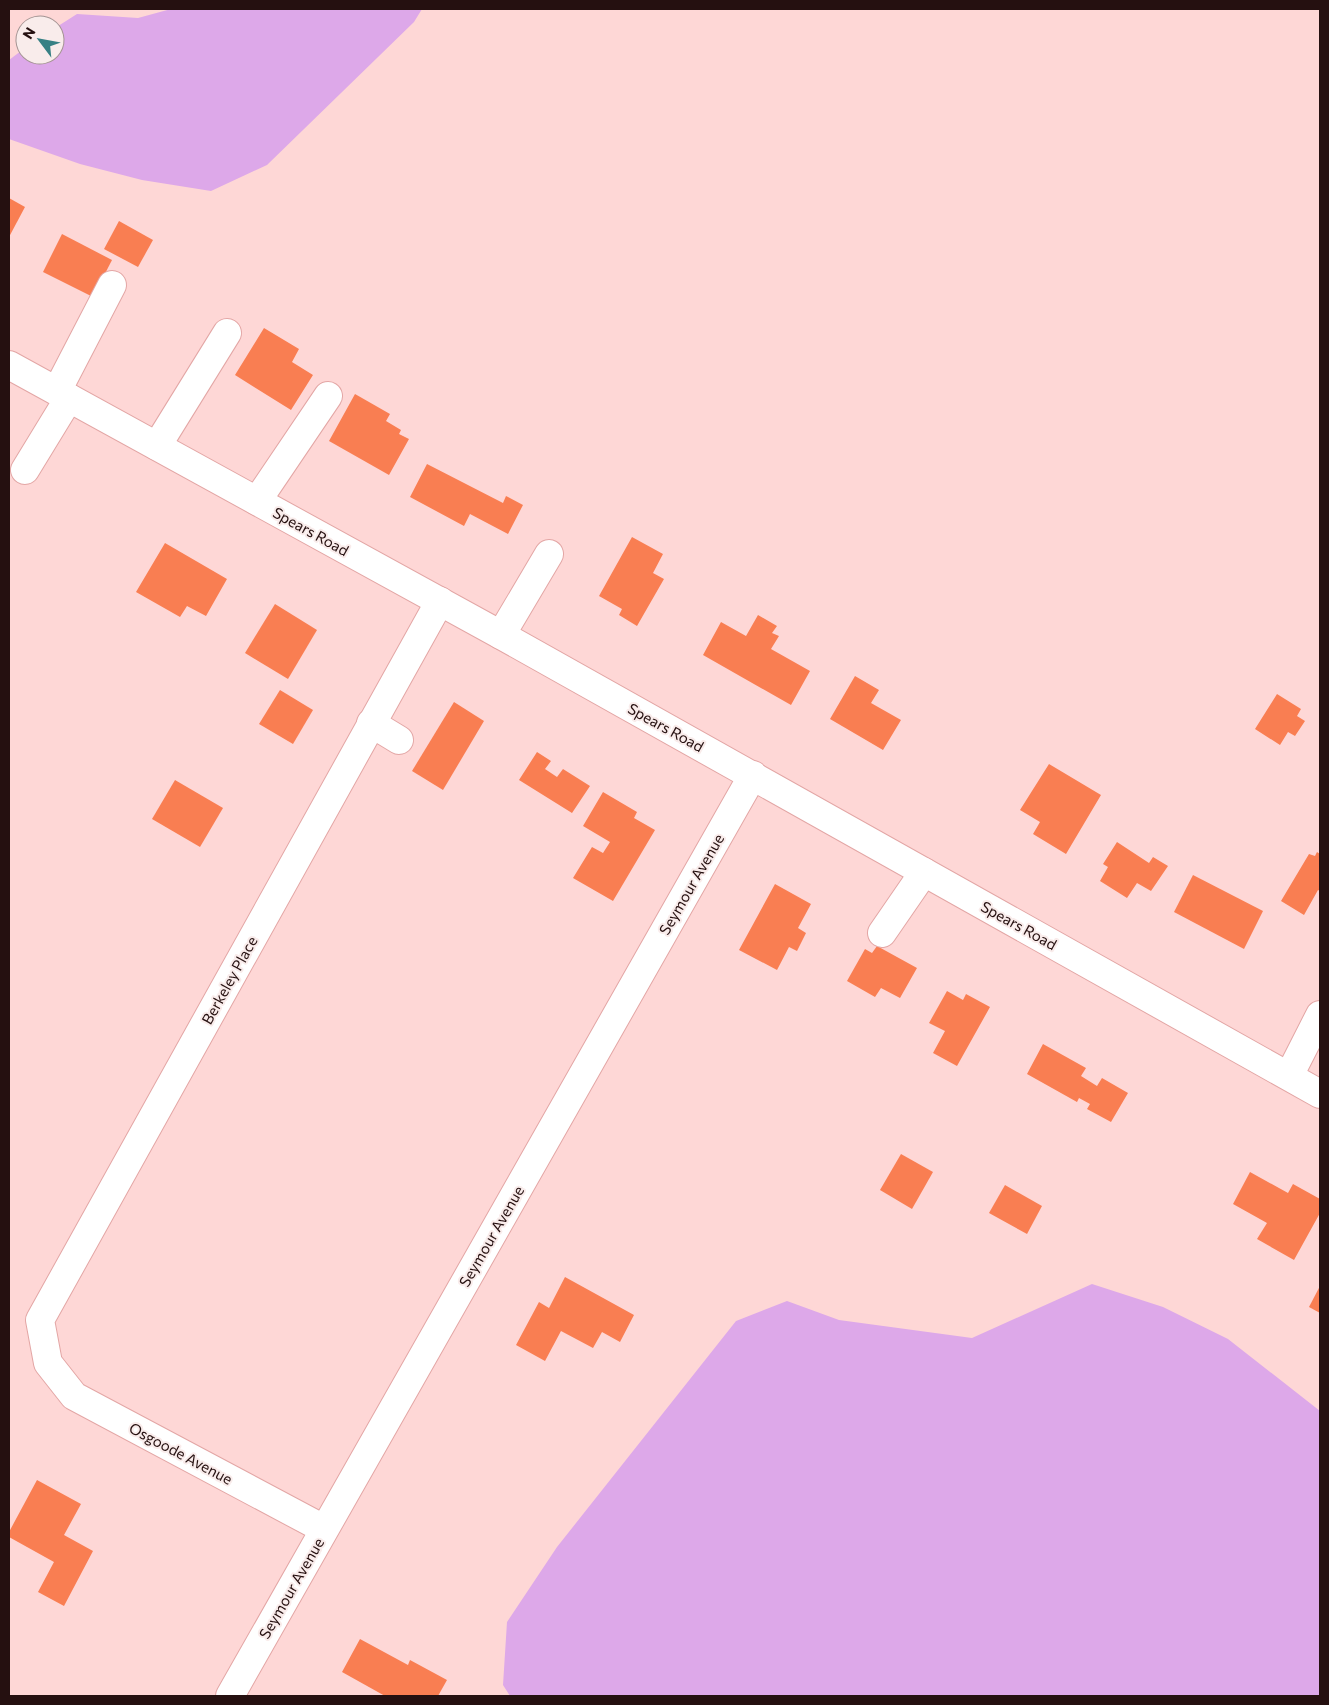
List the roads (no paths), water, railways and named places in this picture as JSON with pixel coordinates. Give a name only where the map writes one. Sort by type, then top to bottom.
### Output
[{"type":"street","points":[[25,470],[63,394],[112,286]]},
{"type":"street","points":[[157,446],[227,333]]},
{"type":"street","name":"Spears Road","points":[[9,365],[753,775],[1320,1094]]},
{"type":"street","points":[[257,501],[328,396]]},
{"type":"street","points":[[501,635],[548,554]]},
{"type":"street","name":"Berkeley Place","points":[[48,1363],[40,1320],[440,601]]},
{"type":"street","points":[[371,723],[399,740]]},
{"type":"street","name":"Seymour Avenue","points":[[230,1696],[753,775]]},
{"type":"street","points":[[882,933],[924,872]]},
{"type":"street","points":[[1289,1076],[1320,1015]]},
{"type":"street","name":"Osgoode Avenue","points":[[48,1363],[74,1396],[324,1529]]}]
